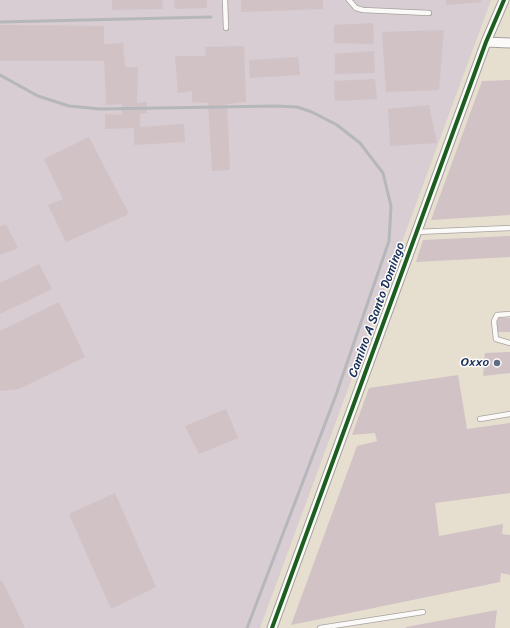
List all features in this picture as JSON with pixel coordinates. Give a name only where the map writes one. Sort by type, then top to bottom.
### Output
[{"type":"street","name":"Camino A Santo Domingo","points":[[272,628],[486,42],[504,0]]},
{"type":"street","points":[[486,42],[510,43]]},
{"type":"lane","points":[[225,0],[226,28]]},
{"type":"lane","points":[[349,0],[356,8],[363,10],[429,13]]},
{"type":"lane","points":[[416,232],[510,228]]},
{"type":"lane","points":[[510,314],[497,316],[494,321],[496,339],[510,343]]},
{"type":"lane","points":[[480,419],[510,414]]},
{"type":"lane","points":[[320,628],[423,612]]},
{"type":"shaded area","points":[[0,0],[491,0],[260,628],[0,628]]},
{"type":"building","points":[[112,0],[162,0],[163,9],[112,10]]},
{"type":"building","points":[[174,0],[207,0],[207,8],[175,9]]},
{"type":"building","points":[[241,0],[323,0],[323,9],[241,12]]},
{"type":"building","points":[[446,0],[481,0],[481,2],[446,5]]},
{"type":"building","points":[[373,23],[374,44],[334,43],[334,25]]},
{"type":"building","points":[[0,25],[104,26],[104,44],[123,43],[125,67],[138,67],[137,103],[147,102],[147,113],[140,114],[140,127],[184,124],[185,142],[134,145],[134,128],[105,129],[105,114],[122,115],[122,104],[106,105],[104,57],[104,61],[0,61]]},
{"type":"building","points":[[444,30],[439,90],[386,92],[382,32]]},
{"type":"building","points":[[244,46],[246,102],[227,104],[230,170],[212,171],[208,103],[192,102],[192,91],[178,93],[175,56],[206,56],[205,47]]},
{"type":"building","points":[[374,51],[375,73],[335,74],[335,54]]},
{"type":"building","points":[[298,57],[300,75],[250,78],[249,60]]},
{"type":"building","points":[[375,79],[377,99],[335,101],[334,81]]},
{"type":"building","points":[[510,80],[510,215],[431,220],[482,81]]},
{"type":"building","points":[[429,105],[437,143],[390,146],[388,109]]},
{"type":"building","points":[[89,137],[129,214],[66,242],[48,205],[63,199],[44,159]]},
{"type":"building","points":[[6,224],[18,248],[0,255],[0,226]]},
{"type":"building","points":[[510,236],[510,257],[416,262],[423,240]]},
{"type":"building","points":[[39,264],[52,289],[0,314],[0,283]]},
{"type":"building","points":[[59,302],[85,357],[19,389],[0,391],[0,331]]},
{"type":"building","points":[[496,318],[510,318],[510,332],[496,332]]},
{"type":"building","name":"Oxxo","points":[[510,352],[510,373],[483,376],[485,353]]},
{"type":"building","points":[[458,375],[467,429],[510,423],[510,493],[435,503],[439,536],[503,524],[502,534],[510,535],[510,575],[501,573],[500,582],[291,625],[357,446],[377,441],[375,433],[352,435],[369,388]]},
{"type":"building","points":[[226,409],[238,438],[199,454],[185,426]]},
{"type":"building","points":[[115,493],[156,587],[111,609],[69,514]]},
{"type":"building","points":[[2,580],[25,628],[0,628],[0,581]]},
{"type":"building","points":[[497,610],[495,628],[406,628],[406,627]]},
{"type":"railway","points":[[0,22],[211,17]]},
{"type":"railway","points":[[0,75],[38,96],[69,106],[100,109],[276,106],[297,107],[312,112],[337,125],[360,143],[383,173],[391,206],[389,241],[336,395],[247,628]]},
{"type":"cycle path","points":[[272,628],[486,42],[504,0]]},
{"type":"place","name":"Oxxo","points":[[497,363]]}]
